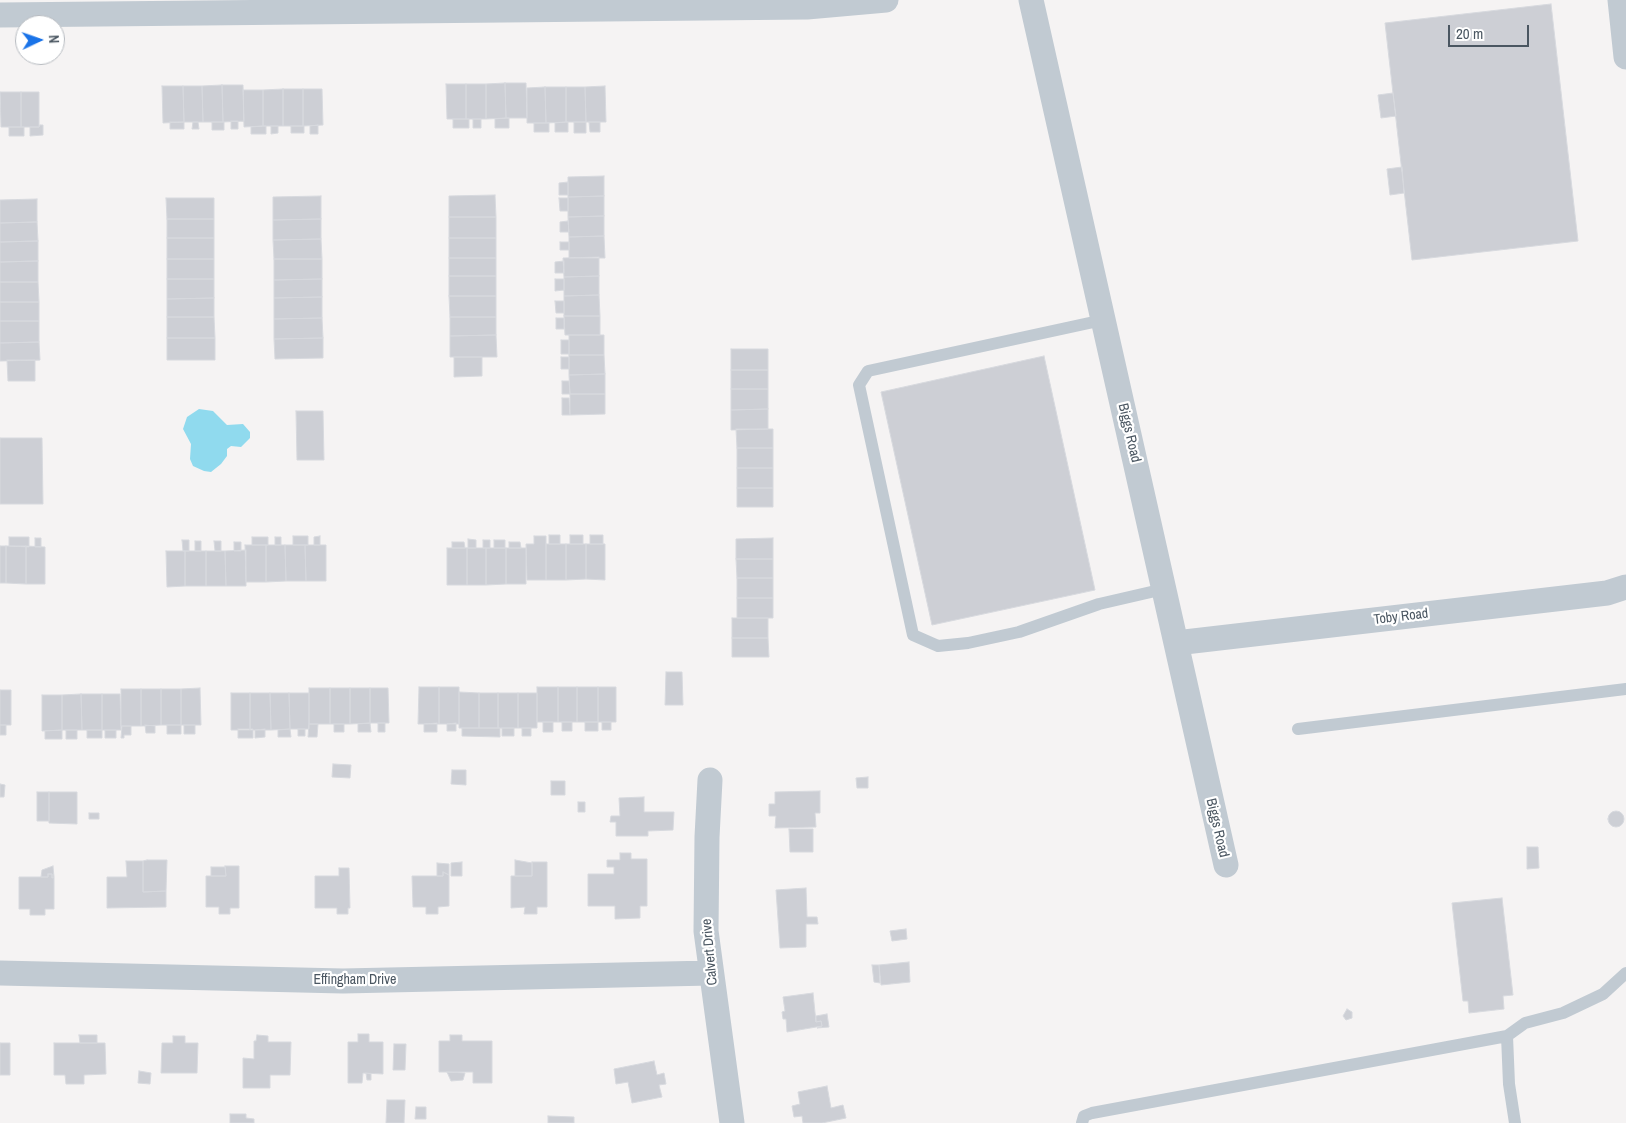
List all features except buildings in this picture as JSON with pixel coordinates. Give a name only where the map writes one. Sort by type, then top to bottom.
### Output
[{"type":"street","points":[[0,15],[675,4],[807,7],[886,0]]},
{"type":"street","name":"Biggs Road","points":[[1031,0],[1226,865]]},
{"type":"street","points":[[1620,0],[1626,57]]},
{"type":"street","name":"Toby Road","points":[[1176,643],[1607,593],[1626,587]]},
{"type":"street","name":"Calvert Drive","points":[[710,780],[706,837],[706,931],[710,973],[732,1123]]},
{"type":"street","name":"Effingham Drive","points":[[0,973],[343,981],[710,973]]},
{"type":"lane","points":[[1103,320],[868,370],[859,385],[913,635],[938,646],[968,643],[1019,632],[1099,604],[1164,589]]},
{"type":"lane","points":[[1298,729],[1626,689]]},
{"type":"lane","points":[[1082,1123],[1084,1116],[1092,1113],[1507,1036],[1525,1023],[1563,1013],[1603,994],[1626,974]]},
{"type":"lane","points":[[1507,1036],[1509,1084],[1515,1123]]},
{"type":"water","points":[[199,409],[213,411],[227,425],[243,424],[250,432],[250,438],[241,447],[231,446],[227,449],[227,456],[211,472],[193,466],[190,459],[191,444],[183,429],[187,417]]}]
